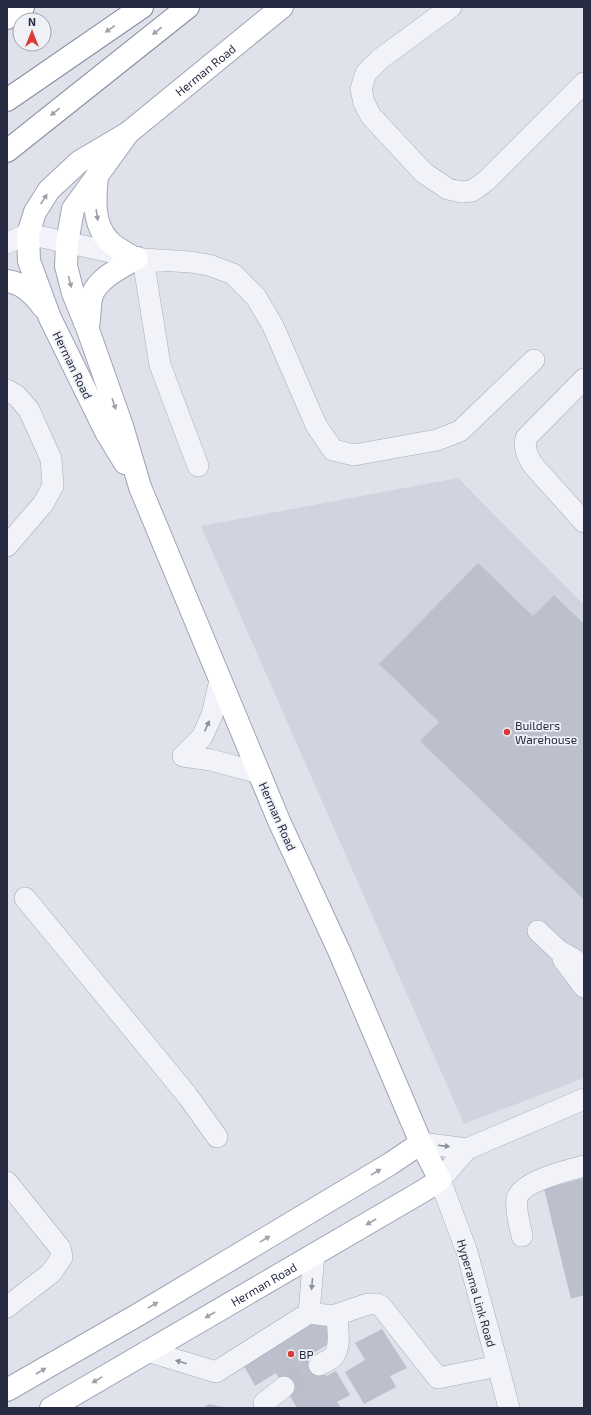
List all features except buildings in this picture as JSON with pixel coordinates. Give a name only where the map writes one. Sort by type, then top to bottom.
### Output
[{"type":"main road","points":[[7,18],[23,7]]},
{"type":"main road","points":[[7,100],[142,7]]},
{"type":"main road","points":[[7,151],[188,7]]},
{"type":"main road","name":"Herman Road","points":[[140,488],[106,432],[50,318],[29,261],[28,234],[35,212],[50,190],[79,162],[128,133],[282,7]]},
{"type":"main road","name":"Herman Road","points":[[51,1408],[440,1180],[421,1143],[340,954],[279,821],[140,488],[122,426],[88,330],[73,293],[66,266],[67,243],[73,209],[128,133]]},
{"type":"main road","points":[[88,330],[92,297],[97,285],[108,276],[137,258],[109,242],[102,233],[96,214],[95,199],[97,176]]},
{"type":"main road","points":[[7,281],[15,282],[37,298],[50,318]]},
{"type":"main road","points":[[7,1390],[141,1313],[390,1164],[421,1143]]},
{"type":"street","points":[[450,7],[380,59],[366,74],[361,89],[364,103],[371,116],[424,173],[448,189],[462,192],[472,191],[486,181],[584,83]]},
{"type":"street","points":[[7,243],[28,234],[137,258],[209,264],[233,274],[256,298],[274,326],[316,425],[333,450],[354,454],[438,440],[460,431],[534,360]]},
{"type":"street","points":[[137,258],[160,365],[198,466]]},
{"type":"street","points":[[584,378],[526,438],[524,447],[532,464],[584,522]]},
{"type":"street","points":[[7,390],[17,396],[29,410],[51,459],[53,486],[43,504],[7,546]]},
{"type":"street","points":[[220,680],[212,715],[202,737],[183,756],[211,760],[259,773]]},
{"type":"street","points":[[25,898],[186,1095],[218,1137]]},
{"type":"street","points":[[538,931],[566,961],[584,987]]},
{"type":"street","points":[[440,1180],[467,1149],[584,1099]]},
{"type":"street","points":[[421,1143],[467,1149]]},
{"type":"street","points":[[522,1236],[517,1200],[519,1194],[525,1187],[555,1174],[584,1166]]},
{"type":"street","name":"Hyperama Link Road","points":[[440,1180],[467,1252],[509,1408]]},
{"type":"street","points":[[7,1182],[60,1248],[62,1257],[51,1274],[7,1307]]},
{"type":"street","points":[[309,1313],[314,1254]]},
{"type":"street","points":[[147,1351],[216,1372],[309,1313],[337,1315],[368,1304],[377,1304],[381,1306],[438,1378],[498,1366]]},
{"type":"street","points":[[319,1365],[333,1357],[336,1351],[338,1345],[337,1315]]},
{"type":"street","points":[[264,1403],[284,1386]]},
{"type":"shaded area","points":[[458,478],[584,605],[584,1078],[464,1124],[201,526]]},
{"type":"tunnel","points":[[284,1387],[319,1365]]},
{"type":"place","name":"Builders Warehouse","points":[[507,732]]},
{"type":"place","name":"BP","points":[[291,1354]]}]
